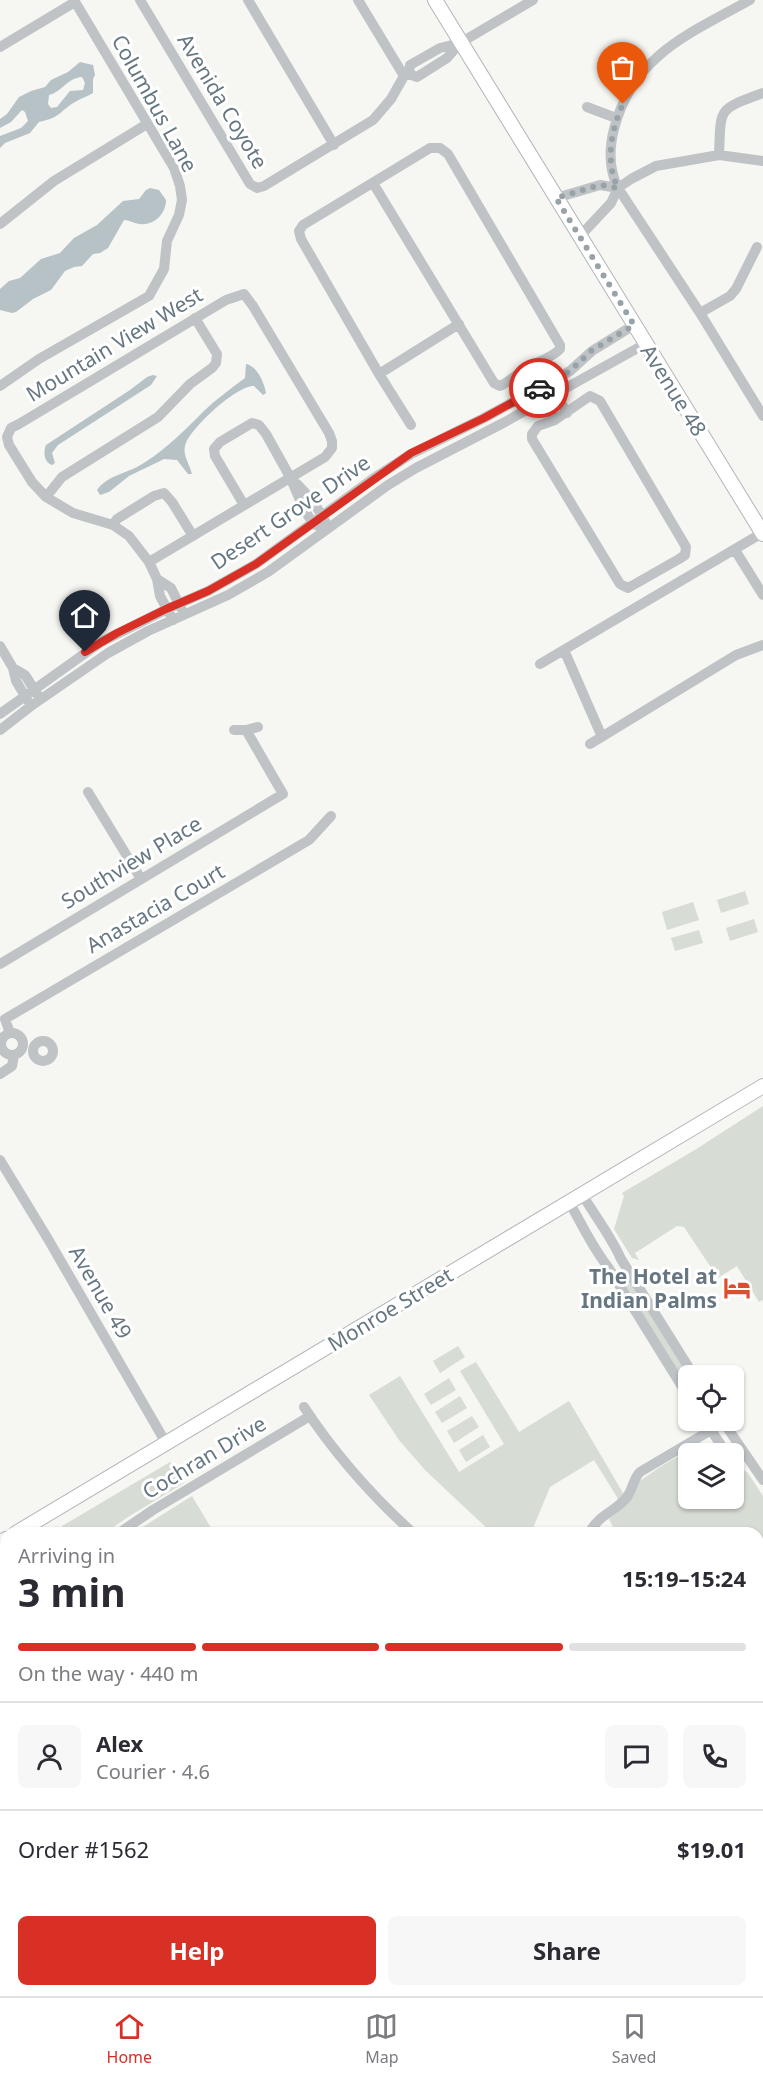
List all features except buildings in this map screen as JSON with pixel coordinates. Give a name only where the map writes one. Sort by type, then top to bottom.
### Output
[{"type":"main road","name":"Avenue 48","points":[[435,0],[763,533]]},
{"type":"main road","name":"Monroe Street","points":[[26,1527],[763,1086]]},
{"type":"street","name":"Avenida Coyote","points":[[140,0],[250,184],[257,188],[264,186],[334,145]]},
{"type":"street","points":[[248,0],[334,145],[373,120],[391,99],[410,65],[440,48],[460,43],[533,0]]},
{"type":"street","points":[[358,0],[406,75]]},
{"type":"street","points":[[750,0],[682,38],[658,56],[638,78],[616,118],[610,142],[614,178],[618,188],[700,313],[763,416]]},
{"type":"street","points":[[0,47],[75,1]]},
{"type":"street","name":"Columbus Lane","points":[[0,386],[39,359],[149,296],[164,269],[167,241],[179,215],[182,200],[174,168],[75,1]]},
{"type":"street","points":[[719,155],[719,125],[725,111],[737,102],[763,93]]},
{"type":"street","points":[[587,107],[616,118]]},
{"type":"street","points":[[0,224],[54,181],[147,124]]},
{"type":"street","points":[[373,183],[494,383],[503,385],[560,349],[558,339],[448,154],[440,148],[430,148],[303,225],[299,231],[301,239],[411,425]]},
{"type":"street","points":[[580,236],[611,203],[618,188],[656,166],[719,155],[763,161]]},
{"type":"street","points":[[556,198],[600,185],[618,188]]},
{"type":"street","points":[[700,313],[730,296],[742,279],[757,247]]},
{"type":"street","name":"Mountain View West","points":[[46,497],[32,482],[9,445],[7,436],[11,428],[195,318],[232,297],[244,294],[332,441],[330,453],[290,477]]},
{"type":"street","points":[[173,620],[160,596],[157,579],[149,562],[129,536],[113,525],[73,513],[46,497],[62,477],[158,417],[186,388],[212,368],[216,363],[217,354],[195,318]]},
{"type":"street","points":[[379,374],[459,324]]},
{"type":"street","name":"Desert Grove Drive","points":[[552,388],[591,351],[634,325]]},
{"type":"street","name":"Desert Grove Drive","points":[[0,714],[101,642],[178,603],[208,591],[256,564],[411,453],[552,388],[577,382],[645,344]]},
{"type":"street","points":[[537,363],[567,413]]},
{"type":"street","points":[[525,369],[555,420]]},
{"type":"street","points":[[570,371],[577,382]]},
{"type":"street","name":"Desert Grove Drive","points":[[0,729],[108,653],[148,631],[247,585],[378,491],[408,472],[505,422],[540,394]]},
{"type":"street","points":[[586,397],[593,397],[600,401],[685,542],[685,555],[632,587],[624,588],[620,584],[532,439],[534,429],[538,426],[567,413],[586,397]]},
{"type":"street","points":[[244,505],[214,456],[216,445],[252,423],[259,425],[266,434],[313,524],[328,529]]},
{"type":"street","points":[[290,477],[313,501],[328,529]]},
{"type":"street","points":[[149,562],[290,477]]},
{"type":"street","points":[[113,525],[117,519],[154,495],[164,493],[193,536]]},
{"type":"street","points":[[540,664],[763,533]]},
{"type":"street","points":[[735,550],[763,595]]},
{"type":"street","points":[[157,579],[171,588],[185,615]]},
{"type":"street","points":[[590,744],[736,655],[763,645]]},
{"type":"street","points":[[1,649],[13,668],[16,681],[29,692],[36,702]]},
{"type":"street","points":[[564,650],[602,737]]},
{"type":"street","points":[[234,730],[258,728]]},
{"type":"street","name":"Southview Place","points":[[0,964],[283,794],[246,730]]},
{"type":"street","points":[[88,792],[141,879]]},
{"type":"street","name":"Anastacia Court","points":[[6,1056],[0,1046],[2,1037],[9,1033],[5,1018],[309,840],[331,816]]},
{"type":"street","points":[[0,1074],[12,1066],[6,1056],[28,1047],[21,1038],[14,1033],[9,1033]]},
{"type":"street","name":"Avenue 49","points":[[0,1160],[166,1443]]},
{"type":"street","points":[[582,1194],[687,1365]]},
{"type":"street","points":[[569,1202],[589,1235],[596,1252],[608,1267],[678,1380]]},
{"type":"street","name":"Cochran Drive","points":[[128,1527],[307,1412],[363,1484],[407,1527]]},
{"type":"street","points":[[593,1527],[600,1518],[627,1497],[634,1479],[640,1472],[698,1431]]},
{"type":"street","points":[[729,1431],[761,1476]]},
{"type":"street","points":[[744,1463],[761,1476]]},
{"type":"shaded area","points":[[80,62],[93,65],[95,75],[93,93],[75,102],[56,116],[39,122],[30,133],[5,143],[0,148],[0,136],[21,128],[28,121],[22,110],[11,122],[0,128],[0,119],[7,114],[19,97],[45,87],[51,80],[68,72]],"holes":[[[82,77],[85,83],[83,90],[70,91],[57,107],[51,108],[48,104],[49,95],[72,80]]]},
{"type":"shaded area","points":[[150,188],[159,190],[166,200],[164,210],[158,218],[144,224],[124,220],[108,248],[93,254],[82,266],[65,271],[51,290],[33,299],[16,312],[0,310],[0,289],[9,281],[20,278],[41,259],[60,253],[74,238],[97,225],[123,201],[139,199]]},
{"type":"shaded area","points":[[246,364],[250,365],[259,375],[266,393],[263,395],[254,386],[237,392],[197,427],[185,447],[185,455],[192,474],[188,474],[177,460],[164,459],[129,476],[109,492],[100,495],[97,490],[105,482],[154,456],[215,401],[245,378]]},
{"type":"shaded area","points":[[153,375],[157,376],[151,385],[58,445],[52,453],[55,463],[52,465],[47,462],[44,454],[46,445]]},
{"type":"shaded area","points":[[745,891],[749,904],[721,913],[717,900]]},
{"type":"shaded area","points":[[693,902],[699,920],[667,930],[662,912]]},
{"type":"shaded area","points":[[754,919],[758,932],[730,941],[726,928]]},
{"type":"shaded area","points":[[699,930],[703,943],[675,951],[671,938]]},
{"type":"shaded area","points":[[763,1106],[763,1300],[759,1302],[737,1266],[718,1278],[684,1227],[677,1226],[635,1253],[639,1260],[632,1258],[614,1229],[624,1196],[622,1193]]},
{"type":"shaded area","points":[[628,1279],[681,1365],[678,1365],[678,1373],[623,1282]]},
{"type":"shaded area","points":[[458,1346],[465,1357],[440,1373],[433,1361]]},
{"type":"shaded area","points":[[476,1362],[519,1432],[569,1401],[623,1493],[678,1457],[678,1509],[744,1509],[744,1470],[763,1496],[763,1527],[613,1527],[609,1519],[619,1511],[617,1497],[594,1460],[550,1487],[533,1527],[486,1527],[425,1470],[399,1440],[369,1395],[400,1376],[459,1472],[504,1444],[460,1371]]},
{"type":"shaded area","points":[[449,1378],[456,1390],[431,1405],[424,1394]]},
{"type":"shaded area","points":[[460,1396],[467,1408],[442,1423],[435,1412]]},
{"type":"shaded area","points":[[472,1416],[479,1427],[454,1443],[447,1431]]},
{"type":"shaded area","points":[[483,1435],[490,1447],[466,1462],[459,1450]]},
{"type":"shaded area","points":[[170,1462],[184,1483],[114,1527],[62,1526]]},
{"type":"shaded area","points":[[192,1496],[210,1527],[143,1527]]},
{"type":"way so far","points":[[539,388],[570,371],[591,351],[634,325],[556,198],[600,185],[618,188],[611,161],[610,142],[616,118],[623,104]]},
{"type":"place","name":"The Hotel at Indian Palms","points":[[737,1288]]},
{"type":"route","points":[[85,652],[117,633],[208,591],[256,564],[411,453],[514,403],[539,388]]}]
